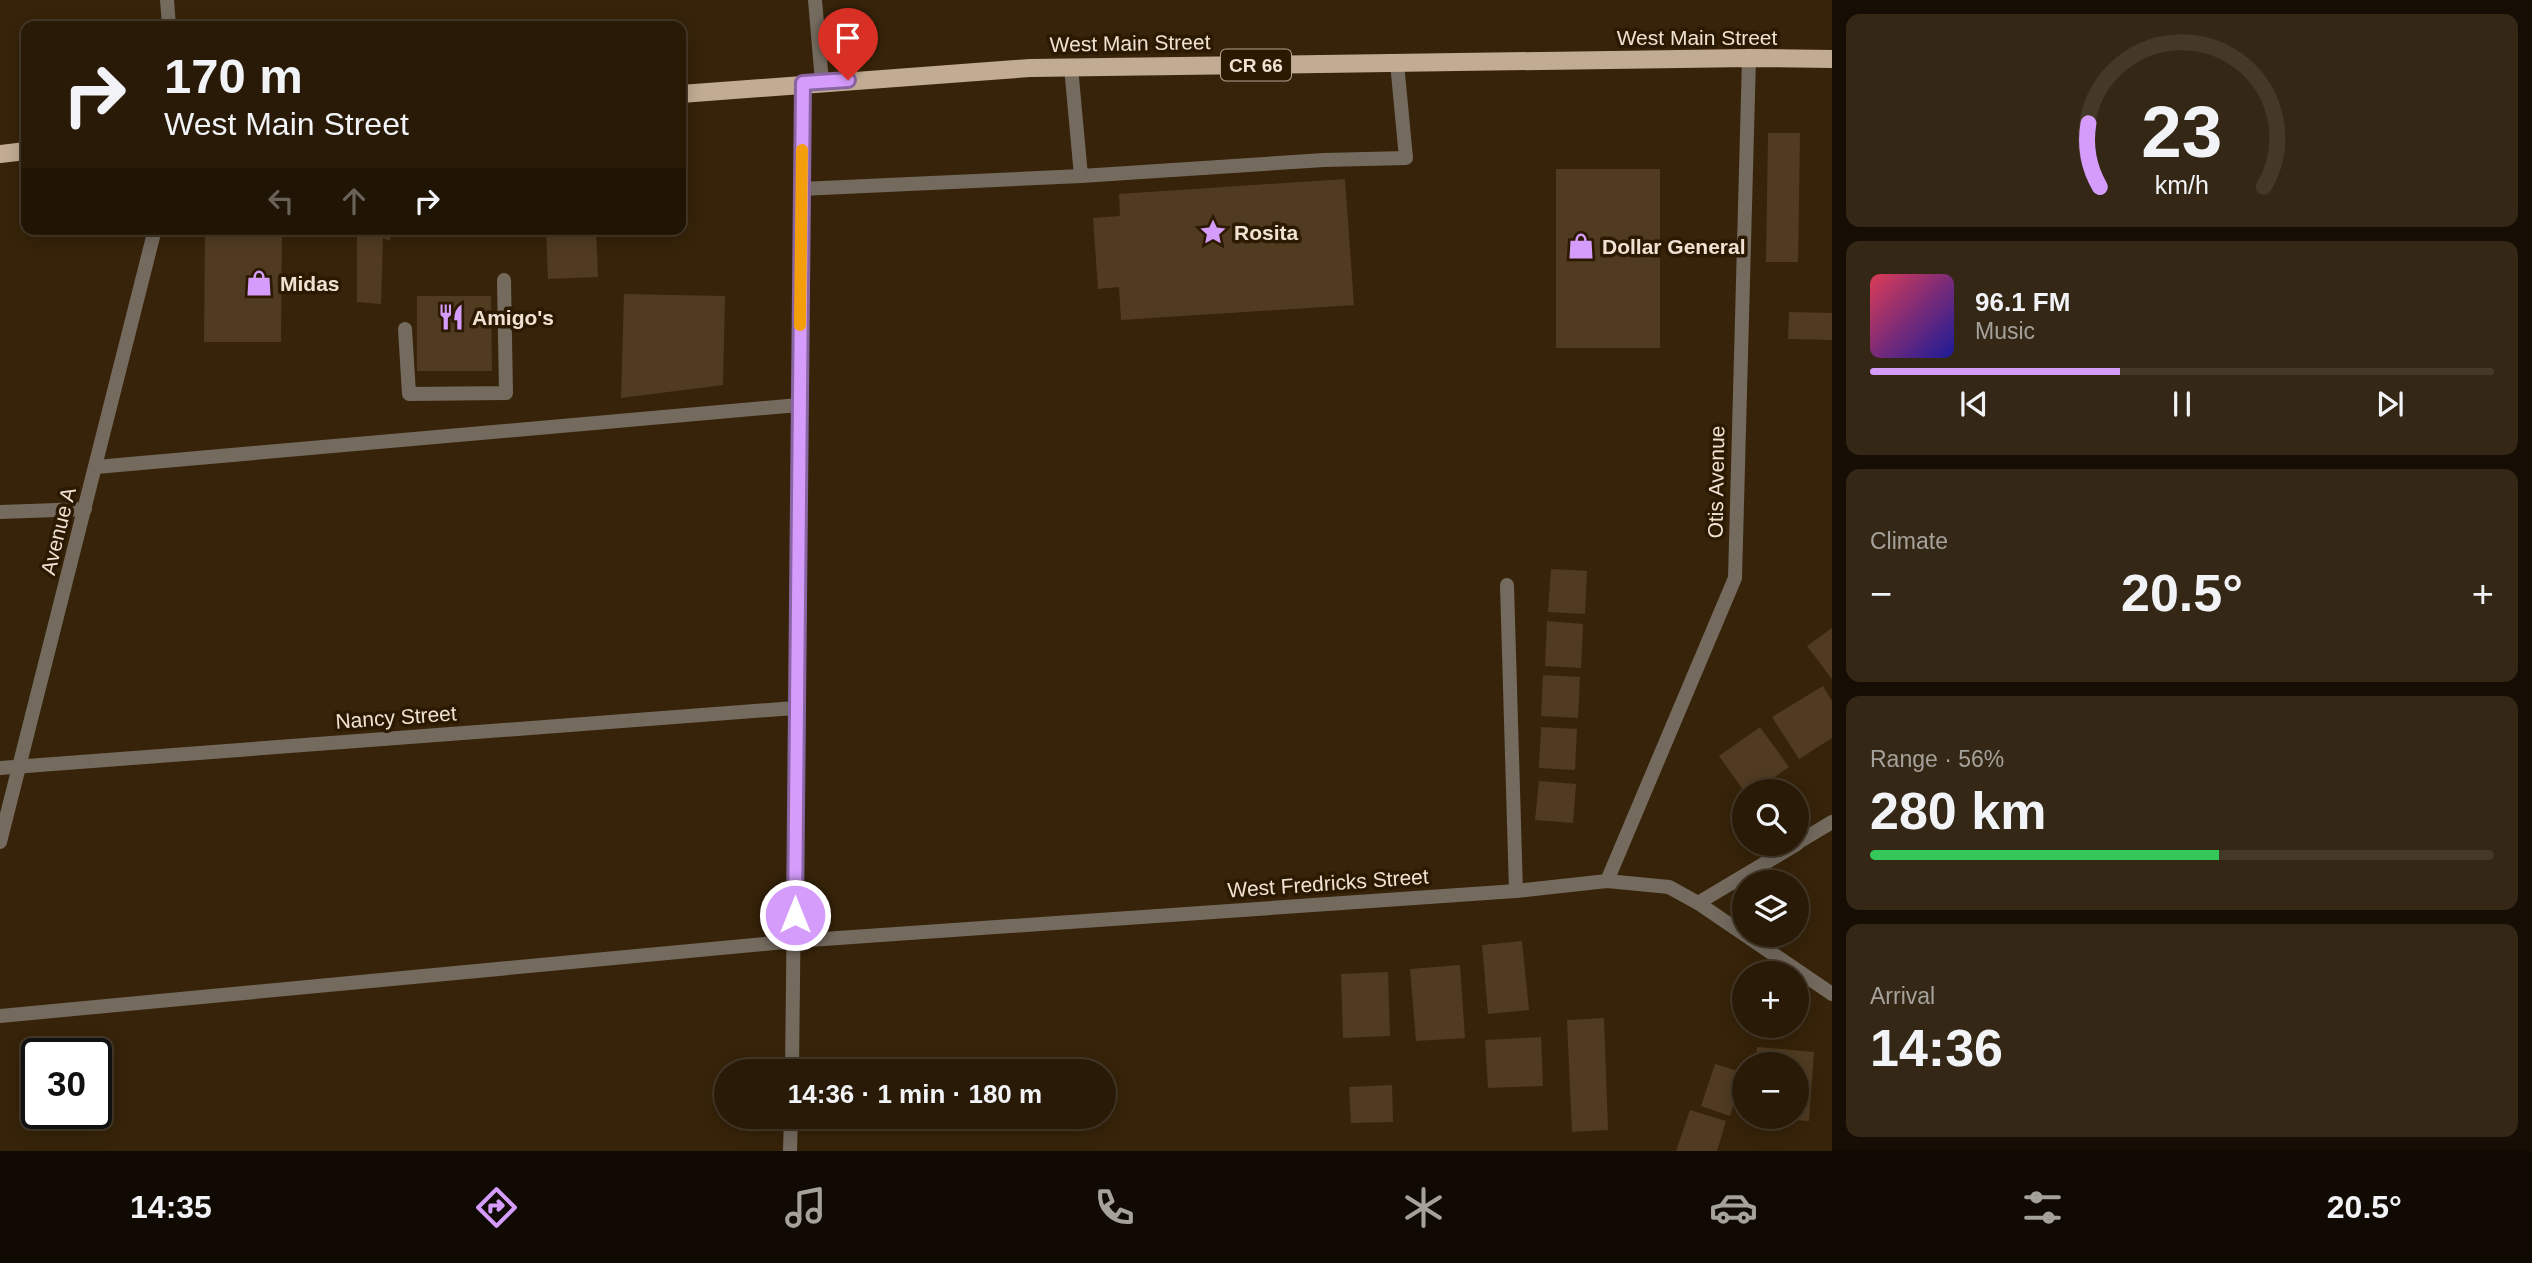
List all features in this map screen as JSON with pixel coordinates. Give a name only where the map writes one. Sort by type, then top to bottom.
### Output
[{"type":"main road","name":"West Main Street","points":[[686,94],[1030,68],[1749,58],[1832,60]]},
{"type":"main road","points":[[0,154],[21,152]]},
{"type":"street","points":[[167,0],[169,21]]},
{"type":"street","points":[[815,0],[822,82]]},
{"type":"street","name":"Otis Avenue","points":[[1607,881],[1735,578],[1749,58]]},
{"type":"street","points":[[801,189],[1081,176],[1324,160],[1406,158],[1397,63]]},
{"type":"street","points":[[1071,67],[1081,176]]},
{"type":"street","points":[[792,1059],[803,83]]},
{"type":"street","name":"Avenue A","points":[[0,842],[154,235]]},
{"type":"street","points":[[405,329],[409,394],[506,393],[505,279]]},
{"type":"street","points":[[96,467],[799,405]]},
{"type":"street","points":[[0,512],[85,509]]},
{"type":"street","points":[[1507,585],[1516,891]]},
{"type":"street","name":"Nancy Street","points":[[0,768],[795,708]]},
{"type":"street","points":[[1809,836],[1832,822]]},
{"type":"street","points":[[1698,903],[1776,856]]},
{"type":"street","name":"West Fredricks Street","points":[[0,1016],[795,942],[1516,891],[1607,881],[1668,887],[1698,903],[1832,994]]},
{"type":"street","points":[[790,1151],[791,1129]]},
{"type":"building","points":[[1768,133],[1800,133],[1798,262],[1766,262]]},
{"type":"building","points":[[1556,169],[1660,169],[1660,348],[1556,348]]},
{"type":"building","points":[[1345,179],[1354,305],[1121,320],[1119,287],[1098,289],[1093,218],[1120,216],[1119,194]]},
{"type":"building","points":[[205,235],[282,235],[281,342],[204,342]]},
{"type":"building","points":[[357,235],[390,235],[390,241],[383,238],[381,304],[357,302]]},
{"type":"building","points":[[546,235],[596,235],[598,277],[548,279]]},
{"type":"building","points":[[624,294],[725,296],[723,385],[621,398]]},
{"type":"building","points":[[417,296],[491,296],[492,371],[417,371]]},
{"type":"building","points":[[1789,312],[1832,313],[1832,340],[1788,339]]},
{"type":"building","points":[[1551,569],[1587,571],[1585,614],[1548,612]]},
{"type":"building","points":[[1547,621],[1583,624],[1581,668],[1545,666]]},
{"type":"building","points":[[1832,628],[1832,679],[1807,646]]},
{"type":"building","points":[[1543,675],[1580,677],[1578,718],[1541,716]]},
{"type":"building","points":[[1823,686],[1832,701],[1832,738],[1799,759],[1772,717]]},
{"type":"building","points":[[1541,727],[1577,729],[1575,770],[1539,768]]},
{"type":"building","points":[[1760,727],[1789,767],[1772,779],[1735,779],[1719,756]]},
{"type":"building","points":[[1539,781],[1576,784],[1573,823],[1535,820]]},
{"type":"building","points":[[1522,941],[1529,1010],[1488,1014],[1482,945]]},
{"type":"building","points":[[1460,965],[1465,1038],[1416,1041],[1410,969]]},
{"type":"building","points":[[1388,972],[1390,1036],[1343,1038],[1341,974]]},
{"type":"building","points":[[1604,1018],[1608,1130],[1572,1132],[1567,1020]]},
{"type":"building","points":[[1541,1037],[1543,1086],[1488,1088],[1485,1040]]},
{"type":"building","points":[[1757,1047],[1814,1052],[1809,1121],[1809,1052],[1757,1052]]},
{"type":"building","points":[[1715,1064],[1732,1069],[1730,1116],[1701,1106]]},
{"type":"building","points":[[1392,1085],[1393,1122],[1351,1123],[1349,1087]]},
{"type":"building","points":[[1690,1110],[1726,1121],[1717,1151],[1676,1151]]},
{"type":"slow traffic","points":[[800,325],[802,150]]},
{"type":"place","name":"Rosita","points":[[1213,232]]},
{"type":"place","name":"Dollar General","points":[[1581,246]]},
{"type":"place","name":"Midas","points":[[259,283]]},
{"type":"place","name":"Amigo's","points":[[451,317]]},
{"type":"route","points":[[795,915],[803,83],[848,80]]}]
